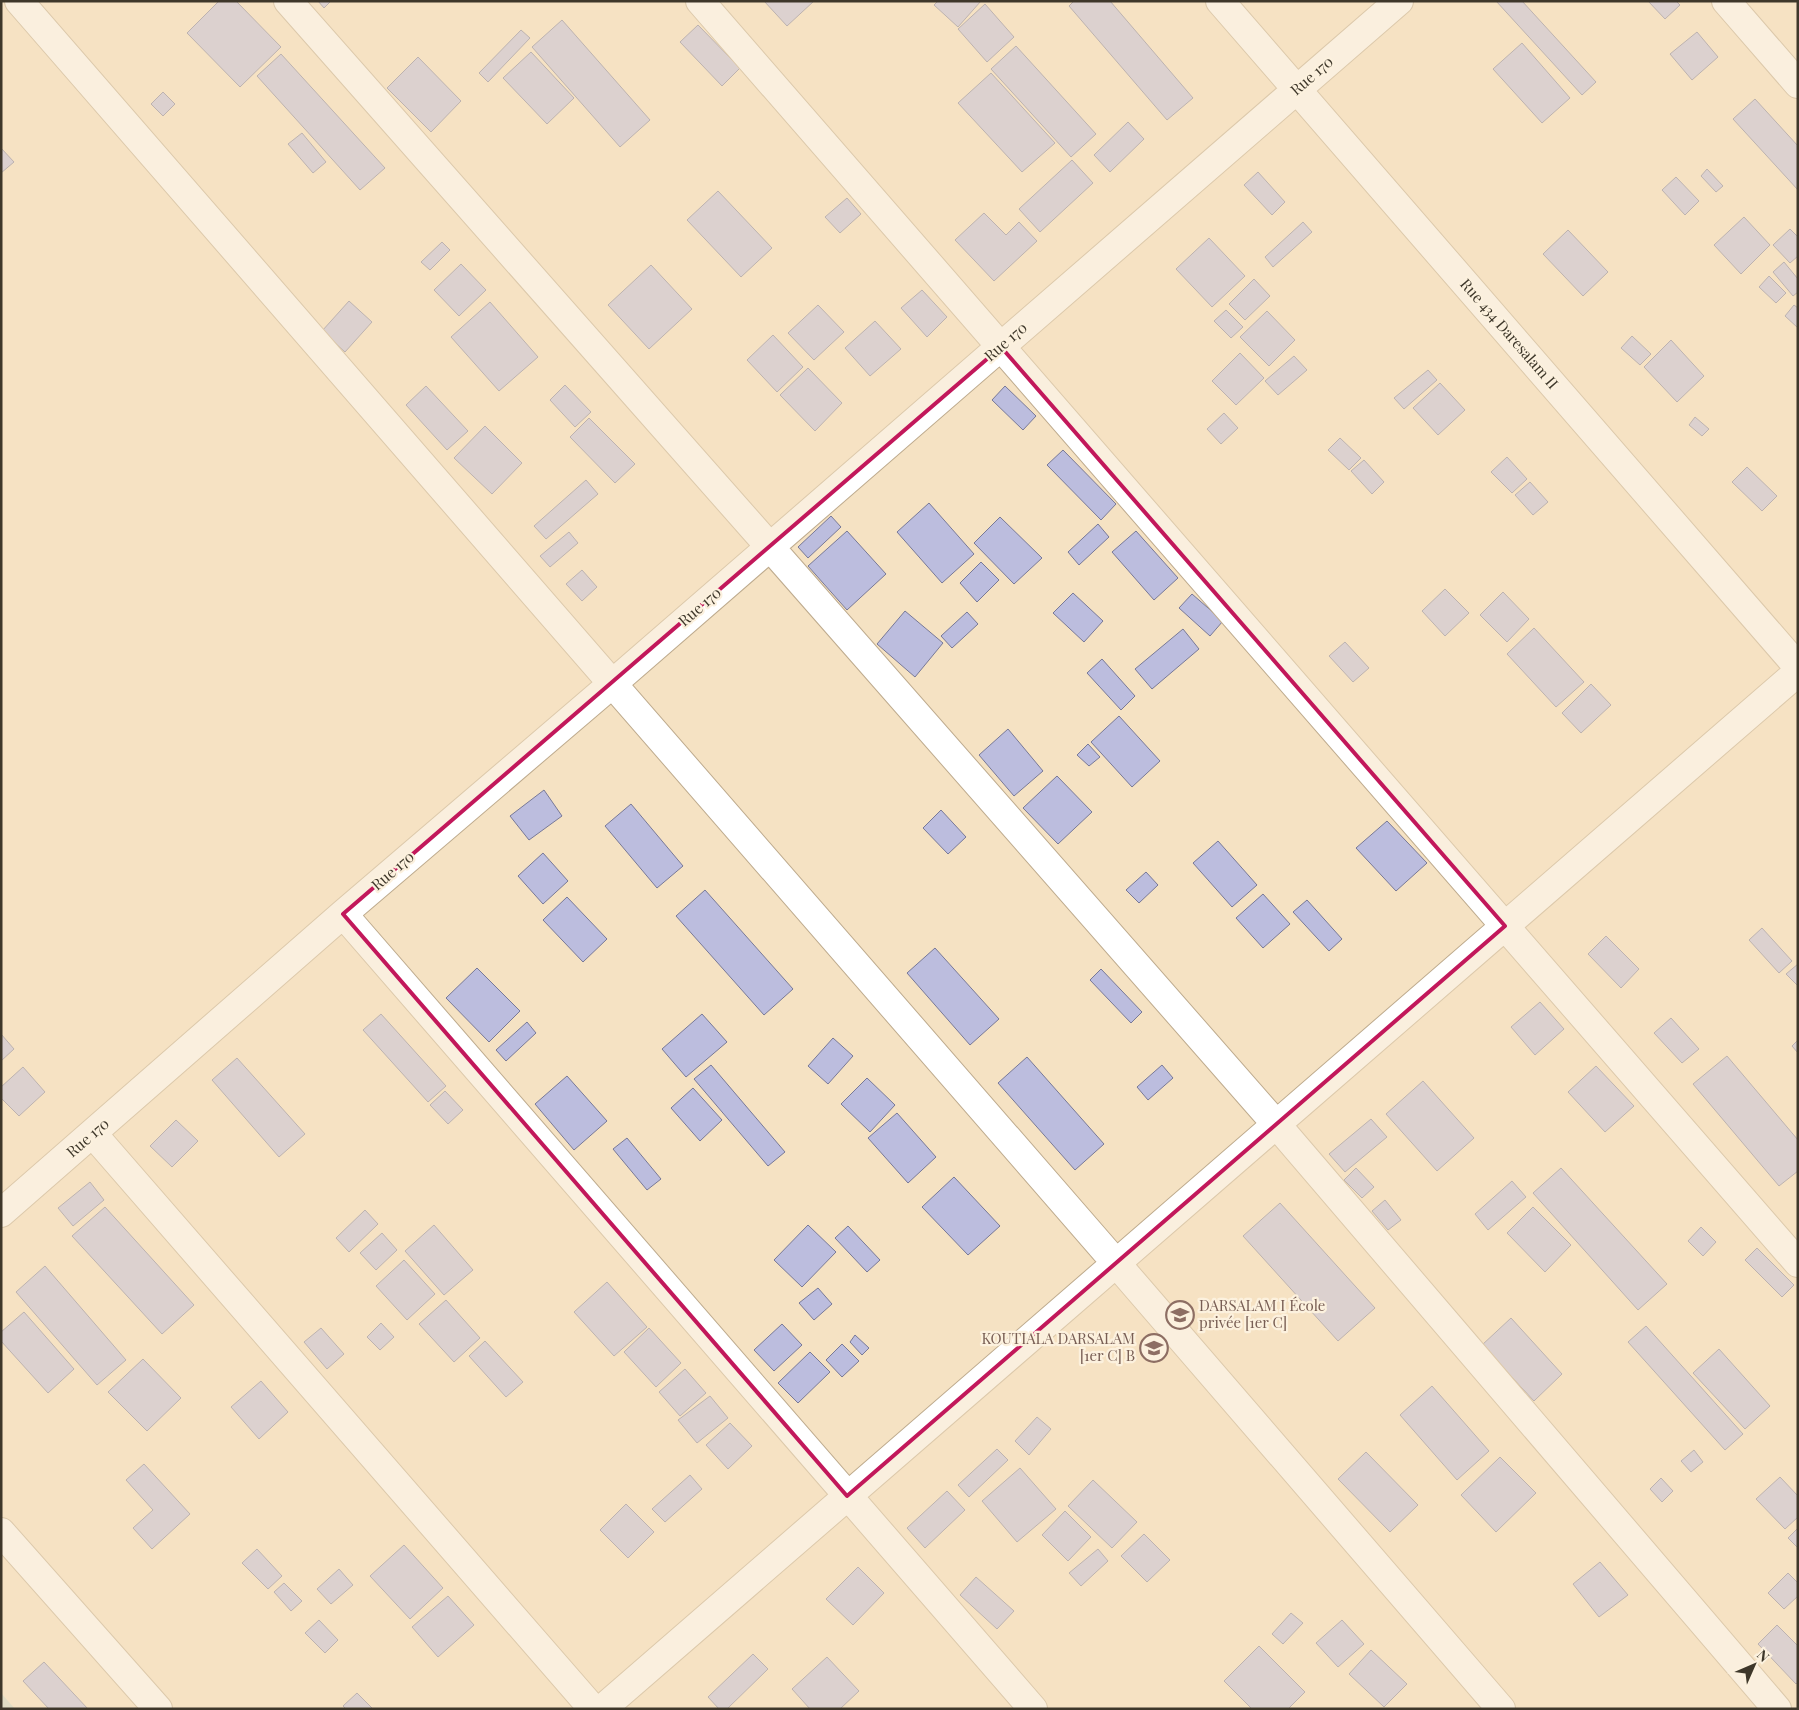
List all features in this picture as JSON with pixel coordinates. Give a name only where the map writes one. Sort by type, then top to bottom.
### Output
[{"type":"street","points":[[19,1],[1116,1263],[1501,1709]]},
{"type":"street","points":[[288,1],[1276,1124],[1776,1709]]},
{"type":"street","points":[[700,1],[1798,1263]]},
{"type":"street","name":"Rue 434 Daresalam II","points":[[1220,1],[1798,667]]},
{"type":"street","name":"Rue 170","points":[[1,1213],[343,914],[612,684],[1399,1]]},
{"type":"street","points":[[1726,1],[1798,84]]},
{"type":"street","points":[[602,1709],[1798,672]]},
{"type":"street","points":[[343,914],[1032,1709]]},
{"type":"street","points":[[93,1134],[593,1709]]},
{"type":"street","points":[[1,1532],[158,1709]]},
{"type":"highlighted area","points":[[1001,347],[1505,926],[847,1496],[343,914]]},
{"type":"green space","points":[[1,1693],[15,1709],[1,1709]]},
{"type":"building","points":[[219,1],[236,1],[281,47],[240,87],[187,33]]},
{"type":"building","points":[[318,1],[331,1],[324,8]]},
{"type":"building","points":[[764,1],[814,1],[787,26]]},
{"type":"building","points":[[938,1],[981,1],[958,27],[934,5]]},
{"type":"building","points":[[1074,1],[1110,1],[1193,98],[1167,120],[1069,6]]},
{"type":"building","points":[[1496,1],[1522,1],[1596,82],[1582,95]]},
{"type":"building","points":[[1648,1],[1676,1],[1680,5],[1665,19]]},
{"type":"building","points":[[985,4],[1014,37],[987,62],[958,29]]},
{"type":"building","points":[[562,20],[650,120],[620,147],[532,47]]},
{"type":"building","points":[[698,25],[740,68],[722,86],[680,42]]},
{"type":"building","points":[[521,30],[530,38],[488,82],[479,73]]},
{"type":"building","points":[[1697,32],[1718,57],[1692,80],[1670,54]]},
{"type":"building","points":[[1522,43],[1570,98],[1542,123],[1493,69]]},
{"type":"building","points":[[1016,46],[1096,134],[1071,157],[991,69]]},
{"type":"building","points":[[531,52],[574,98],[547,124],[503,78]]},
{"type":"building","points":[[281,54],[385,168],[360,190],[257,76]]},
{"type":"building","points":[[418,57],[461,101],[431,132],[387,88]]},
{"type":"building","points":[[991,73],[1055,143],[1022,172],[958,103]]},
{"type":"building","points":[[163,92],[175,104],[163,116],[151,104]]},
{"type":"building","points":[[1755,99],[1798,146],[1798,190],[1733,119]]},
{"type":"building","points":[[1128,122],[1144,139],[1110,172],[1094,155]]},
{"type":"building","points":[[302,133],[326,162],[313,173],[288,144]]},
{"type":"building","points":[[1,148],[14,162],[1,173]]},
{"type":"building","points":[[1072,160],[1093,183],[1040,232],[1019,209]]},
{"type":"building","points":[[1707,169],[1723,186],[1716,192],[1701,176]]},
{"type":"building","points":[[1258,172],[1285,202],[1272,215],[1244,185]]},
{"type":"building","points":[[1676,177],[1699,201],[1685,215],[1662,190]]},
{"type":"building","points":[[718,191],[772,248],[741,277],[687,220]]},
{"type":"building","points":[[847,198],[861,214],[840,233],[825,217]]},
{"type":"building","points":[[984,213],[1006,235],[1019,222],[1037,241],[994,281],[955,240]]},
{"type":"building","points":[[1744,217],[1770,245],[1741,274],[1714,245]]},
{"type":"building","points":[[1303,222],[1312,232],[1273,267],[1265,257]]},
{"type":"building","points":[[1790,229],[1798,237],[1798,256],[1790,263],[1773,245]]},
{"type":"building","points":[[1568,230],[1608,272],[1583,296],[1543,254]]},
{"type":"building","points":[[1209,238],[1245,276],[1212,307],[1176,269]]},
{"type":"building","points":[[442,242],[450,250],[430,270],[421,262]]},
{"type":"building","points":[[1784,262],[1798,279],[1798,292],[1793,296],[1773,272]]},
{"type":"building","points":[[461,264],[486,290],[459,316],[434,290]]},
{"type":"building","points":[[651,265],[692,309],[649,349],[608,305]]},
{"type":"building","points":[[1769,276],[1786,293],[1776,303],[1759,287]]},
{"type":"building","points":[[1254,279],[1270,296],[1245,320],[1229,304]]},
{"type":"building","points":[[922,290],[947,317],[927,337],[901,308]]},
{"type":"building","points":[[349,301],[372,322],[345,352],[322,331]]},
{"type":"building","points":[[490,302],[538,357],[499,391],[451,337]]},
{"type":"building","points":[[818,305],[844,332],[814,360],[788,333]]},
{"type":"building","points":[[1794,305],[1798,308],[1798,328],[1785,316]]},
{"type":"building","points":[[1226,310],[1243,327],[1231,338],[1214,321]]},
{"type":"building","points":[[1267,311],[1295,340],[1269,366],[1240,337]]},
{"type":"building","points":[[875,321],[901,349],[870,376],[845,348]]},
{"type":"building","points":[[773,335],[803,367],[777,392],[747,360]]},
{"type":"building","points":[[1632,336],[1651,354],[1640,365],[1621,348]]},
{"type":"building","points":[[1671,340],[1704,376],[1677,402],[1644,367]]},
{"type":"building","points":[[1240,353],[1264,378],[1236,405],[1212,381]]},
{"type":"building","points":[[1294,356],[1307,370],[1278,395],[1265,381]]},
{"type":"building","points":[[808,368],[842,403],[815,431],[780,395]]},
{"type":"building","points":[[1428,370],[1437,380],[1404,409],[1394,398]]},
{"type":"building","points":[[1440,383],[1465,410],[1438,435],[1413,408]]},
{"type":"building","points":[[565,385],[591,412],[575,427],[550,400]]},
{"type":"building","points":[[426,386],[468,431],[447,450],[406,405]]},
{"type":"building","points":[[1005,386],[1036,416],[1023,430],[992,400]]},
{"type":"building","points":[[1224,413],[1238,428],[1221,444],[1207,429]]},
{"type":"building","points":[[1695,417],[1709,429],[1702,436],[1689,425]]},
{"type":"building","points":[[589,418],[635,464],[615,483],[570,437]]},
{"type":"building","points":[[485,426],[522,463],[492,494],[454,458]]},
{"type":"building","points":[[1340,438],[1361,458],[1349,470],[1328,450]]},
{"type":"building","points":[[1063,450],[1116,504],[1101,520],[1047,465]]},
{"type":"building","points":[[1507,457],[1527,479],[1512,493],[1491,472]]},
{"type":"building","points":[[1364,460],[1384,482],[1372,494],[1351,471]]},
{"type":"building","points":[[1747,467],[1777,496],[1762,511],[1732,482]]},
{"type":"building","points":[[586,480],[598,494],[546,539],[534,526]]},
{"type":"building","points":[[1530,482],[1548,502],[1533,515],[1515,495]]},
{"type":"building","points":[[929,503],[974,554],[942,583],[897,532]]},
{"type":"building","points":[[831,516],[841,527],[808,558],[798,547]]},
{"type":"building","points":[[1000,517],[1042,558],[1014,584],[974,543]]},
{"type":"building","points":[[1098,524],[1109,537],[1079,565],[1068,552]]},
{"type":"building","points":[[847,531],[886,574],[847,610],[808,566]]},
{"type":"building","points":[[1136,531],[1178,578],[1154,600],[1112,552]]},
{"type":"building","points":[[569,532],[578,543],[550,567],[540,556]]},
{"type":"building","points":[[981,562],[999,580],[977,602],[960,583]]},
{"type":"building","points":[[582,570],[597,587],[582,601],[566,584]]},
{"type":"building","points":[[1445,589],[1469,613],[1445,636],[1422,611]]},
{"type":"building","points":[[1503,592],[1529,619],[1507,642],[1480,615]]},
{"type":"building","points":[[1073,593],[1103,621],[1084,642],[1053,613]]},
{"type":"building","points":[[1192,594],[1223,621],[1210,636],[1179,608]]},
{"type":"building","points":[[905,611],[943,643],[915,677],[877,644]]},
{"type":"building","points":[[967,612],[978,624],[952,648],[941,636]]},
{"type":"building","points":[[1534,628],[1584,682],[1556,707],[1507,654]]},
{"type":"building","points":[[1183,629],[1199,649],[1152,689],[1135,669]]},
{"type":"building","points":[[1345,642],[1369,668],[1353,682],[1329,656]]},
{"type":"building","points":[[1102,659],[1135,696],[1121,710],[1087,673]]},
{"type":"building","points":[[1591,684],[1611,705],[1581,733],[1562,713]]},
{"type":"building","points":[[1119,716],[1160,761],[1132,787],[1091,742]]},
{"type":"building","points":[[1008,729],[1043,771],[1014,796],[979,755]]},
{"type":"building","points":[[1088,744],[1100,757],[1089,766],[1077,755]]},
{"type":"building","points":[[1057,776],[1092,812],[1058,844],[1023,808]]},
{"type":"building","points":[[544,790],[562,816],[529,840],[510,816]]},
{"type":"building","points":[[631,804],[683,866],[657,888],[605,826]]},
{"type":"building","points":[[941,810],[966,837],[948,854],[923,828]]},
{"type":"building","points":[[1387,821],[1427,863],[1396,891],[1356,848]]},
{"type":"building","points":[[1218,841],[1257,885],[1232,907],[1193,863]]},
{"type":"building","points":[[543,853],[568,881],[543,904],[518,876]]},
{"type":"building","points":[[1146,872],[1158,885],[1139,903],[1126,890]]},
{"type":"building","points":[[705,890],[793,989],[764,1015],[676,916]]},
{"type":"building","points":[[1263,894],[1290,924],[1263,948],[1236,918]]},
{"type":"building","points":[[567,897],[607,939],[583,962],[543,920]]},
{"type":"building","points":[[1307,900],[1342,939],[1329,951],[1293,912]]},
{"type":"building","points":[[1762,928],[1792,961],[1779,973],[1749,940]]},
{"type":"building","points":[[1606,936],[1639,969],[1621,988],[1588,954]]},
{"type":"building","points":[[935,948],[999,1019],[970,1045],[907,973]]},
{"type":"building","points":[[1798,964],[1798,986],[1786,974]]},
{"type":"building","points":[[477,968],[520,1011],[489,1042],[446,998]]},
{"type":"building","points":[[1101,969],[1142,1012],[1131,1023],[1090,980]]},
{"type":"building","points":[[1540,1002],[1564,1029],[1535,1055],[1511,1027]]},
{"type":"building","points":[[381,1014],[446,1086],[428,1102],[363,1030]]},
{"type":"building","points":[[702,1014],[727,1042],[686,1077],[662,1049]]},
{"type":"building","points":[[1671,1018],[1699,1049],[1682,1063],[1654,1033]]},
{"type":"building","points":[[527,1022],[536,1033],[506,1061],[496,1050]]},
{"type":"building","points":[[1,1034],[14,1049],[1,1061]]},
{"type":"building","points":[[833,1038],[853,1056],[828,1084],[808,1066]]},
{"type":"building","points":[[1798,1040],[1798,1053],[1792,1046]]},
{"type":"building","points":[[1727,1056],[1798,1140],[1798,1171],[1779,1186],[1693,1084]]},
{"type":"building","points":[[1027,1057],[1104,1144],[1075,1170],[998,1083]]},
{"type":"building","points":[[237,1058],[305,1134],[279,1157],[212,1080]]},
{"type":"building","points":[[711,1065],[785,1152],[768,1166],[694,1079]]},
{"type":"building","points":[[1162,1065],[1173,1078],[1148,1100],[1137,1087]]},
{"type":"building","points":[[1596,1066],[1634,1106],[1605,1132],[1568,1092]]},
{"type":"building","points":[[23,1067],[45,1092],[19,1116],[1,1098],[1,1087]]},
{"type":"building","points":[[567,1076],[607,1121],[574,1150],[535,1104]]},
{"type":"building","points":[[867,1078],[895,1105],[870,1132],[841,1104]]},
{"type":"building","points":[[1423,1081],[1474,1138],[1437,1171],[1386,1114]]},
{"type":"building","points":[[693,1088],[722,1120],[700,1141],[671,1108]]},
{"type":"building","points":[[445,1091],[463,1110],[448,1124],[430,1105]]},
{"type":"building","points":[[897,1113],[936,1157],[908,1183],[868,1138]]},
{"type":"building","points":[[1371,1119],[1387,1137],[1345,1172],[1329,1154]]},
{"type":"building","points":[[176,1120],[198,1141],[172,1167],[150,1146]]},
{"type":"building","points":[[627,1138],[661,1179],[647,1190],[613,1149]]},
{"type":"building","points":[[1356,1168],[1374,1187],[1362,1198],[1344,1180]]},
{"type":"building","points":[[1561,1168],[1667,1284],[1638,1310],[1533,1193]]},
{"type":"building","points":[[954,1177],[1000,1226],[968,1255],[922,1207]]},
{"type":"building","points":[[1512,1181],[1526,1197],[1488,1230],[1475,1214]]},
{"type":"building","points":[[90,1182],[104,1200],[73,1226],[58,1208]]},
{"type":"building","points":[[1385,1200],[1401,1220],[1388,1230],[1372,1211]]},
{"type":"building","points":[[1280,1203],[1375,1308],[1338,1341],[1243,1236]]},
{"type":"building","points":[[105,1207],[194,1305],[162,1334],[72,1236]]},
{"type":"building","points":[[1533,1207],[1571,1245],[1545,1272],[1507,1233]]},
{"type":"building","points":[[365,1210],[378,1224],[349,1252],[336,1238]]},
{"type":"building","points":[[434,1225],[473,1270],[444,1295],[405,1251]]},
{"type":"building","points":[[808,1225],[836,1252],[802,1287],[774,1260]]},
{"type":"building","points":[[848,1226],[880,1260],[867,1272],[835,1238]]},
{"type":"building","points":[[1701,1227],[1716,1242],[1703,1256],[1688,1241]]},
{"type":"building","points":[[382,1233],[397,1250],[376,1270],[360,1253]]},
{"type":"building","points":[[1757,1248],[1794,1285],[1782,1297],[1745,1260]]},
{"type":"building","points":[[404,1260],[435,1294],[407,1320],[376,1286]]},
{"type":"building","points":[[45,1266],[126,1360],[97,1385],[16,1292]]},
{"type":"building","points":[[607,1282],[647,1327],[614,1356],[574,1312]]},
{"type":"building","points":[[818,1288],[832,1304],[814,1320],[799,1303]]},
{"type":"building","points":[[446,1300],[480,1338],[454,1362],[419,1324]]},
{"type":"building","points":[[24,1312],[74,1369],[48,1393],[1,1341],[1,1332]]},
{"type":"building","points":[[1511,1318],[1562,1374],[1534,1401],[1482,1345]]},
{"type":"building","points":[[381,1323],[394,1337],[380,1350],[367,1337]]},
{"type":"building","points":[[782,1324],[802,1345],[774,1371],[754,1350]]},
{"type":"building","points":[[1646,1326],[1743,1434],[1725,1450],[1628,1342]]},
{"type":"building","points":[[321,1328],[344,1354],[327,1369],[304,1342]]},
{"type":"building","points":[[649,1328],[681,1363],[656,1387],[624,1352]]},
{"type":"building","points":[[855,1335],[869,1348],[862,1355],[850,1342]]},
{"type":"building","points":[[485,1341],[523,1382],[506,1397],[469,1356]]},
{"type":"building","points":[[842,1344],[859,1361],[842,1377],[826,1360]]},
{"type":"building","points":[[1719,1349],[1770,1406],[1745,1429],[1693,1373]]},
{"type":"building","points":[[810,1352],[830,1372],[798,1403],[778,1383]]},
{"type":"building","points":[[143,1359],[181,1398],[147,1431],[108,1392]]},
{"type":"building","points":[[685,1369],[706,1393],[680,1416],[659,1392]]},
{"type":"building","points":[[261,1381],[288,1412],[259,1439],[231,1407]]},
{"type":"building","points":[[1432,1386],[1489,1451],[1457,1480],[1400,1415]]},
{"type":"building","points":[[710,1396],[728,1418],[697,1443],[678,1420]]},
{"type":"building","points":[[1037,1417],[1051,1429],[1029,1455],[1015,1441]]},
{"type":"building","points":[[730,1423],[752,1446],[728,1469],[706,1445]]},
{"type":"building","points":[[997,1449],[1008,1460],[969,1497],[958,1485]]},
{"type":"building","points":[[1694,1450],[1703,1462],[1691,1472],[1681,1461]]},
{"type":"building","points":[[1366,1452],[1418,1505],[1390,1532],[1338,1479]]},
{"type":"building","points":[[1500,1457],[1536,1493],[1496,1532],[1461,1495]]},
{"type":"building","points":[[144,1464],[190,1514],[152,1549],[133,1528],[153,1510],[126,1480]]},
{"type":"building","points":[[1020,1468],[1056,1509],[1017,1542],[982,1501]]},
{"type":"building","points":[[690,1475],[702,1489],[665,1522],[652,1509]]},
{"type":"building","points":[[1780,1477],[1798,1496],[1798,1517],[1785,1529],[1756,1499]]},
{"type":"building","points":[[1661,1478],[1673,1491],[1662,1502],[1650,1489]]},
{"type":"building","points":[[1093,1480],[1137,1522],[1112,1548],[1068,1506]]},
{"type":"building","points":[[947,1491],[965,1510],[925,1548],[907,1528]]},
{"type":"building","points":[[626,1504],[654,1532],[628,1558],[600,1530]]},
{"type":"building","points":[[1065,1511],[1091,1537],[1068,1561],[1042,1535]]},
{"type":"building","points":[[1798,1528],[1798,1548],[1788,1538]]},
{"type":"building","points":[[1144,1534],[1170,1560],[1147,1582],[1121,1556]]},
{"type":"building","points":[[404,1545],[443,1588],[410,1619],[370,1576]]},
{"type":"building","points":[[257,1549],[282,1576],[268,1589],[242,1563]]},
{"type":"building","points":[[1098,1549],[1108,1561],[1081,1586],[1069,1573]]},
{"type":"building","points":[[1600,1562],[1628,1595],[1599,1617],[1573,1584]]},
{"type":"building","points":[[858,1567],[884,1593],[853,1625],[826,1599]]},
{"type":"building","points":[[339,1569],[353,1585],[331,1604],[317,1589]]},
{"type":"building","points":[[1788,1573],[1798,1583],[1798,1596],[1784,1609],[1768,1593]]},
{"type":"building","points":[[976,1577],[1014,1611],[997,1629],[960,1595]]},
{"type":"building","points":[[284,1583],[302,1601],[291,1611],[274,1592]]},
{"type":"building","points":[[448,1596],[474,1625],[438,1657],[412,1627]]},
{"type":"building","points":[[1291,1613],[1303,1623],[1283,1644],[1272,1634]]},
{"type":"building","points":[[319,1620],[338,1640],[325,1653],[305,1633]]},
{"type":"building","points":[[1342,1620],[1364,1644],[1338,1667],[1316,1643]]},
{"type":"building","points":[[1777,1625],[1798,1646],[1798,1682],[1796,1684],[1758,1644]]},
{"type":"building","points":[[1259,1646],[1305,1692],[1288,1709],[1252,1709],[1224,1681]]},
{"type":"building","points":[[1371,1650],[1407,1684],[1384,1707],[1349,1674]]},
{"type":"building","points":[[753,1654],[768,1669],[727,1709],[719,1709],[708,1697]]},
{"type":"building","points":[[827,1657],[859,1691],[840,1709],[810,1709],[792,1689]]},
{"type":"building","points":[[44,1662],[88,1709],[49,1709],[23,1681]]},
{"type":"building","points":[[357,1693],[373,1709],[346,1709],[343,1706]]},
{"type":"place","name":"DARSALAM I École privée [1er C]","points":[[1180,1315]]},
{"type":"place","name":"KOUTIALA DARSALAM [1er C] B","points":[[1154,1348]]}]
